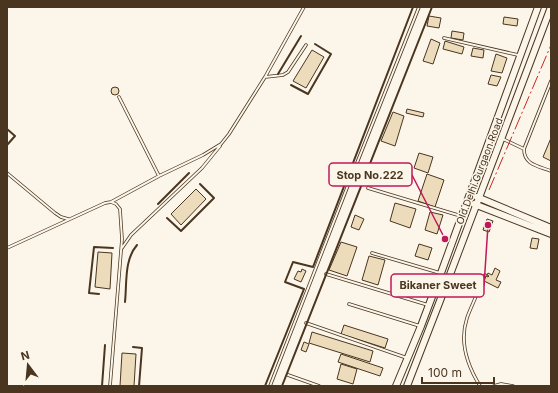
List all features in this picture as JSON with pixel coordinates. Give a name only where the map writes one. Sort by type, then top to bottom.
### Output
[{"type":"main road","name":"Old Delhi Gurgaon Road","points":[[396,386],[429,306],[538,7]]},
{"type":"main road","name":"Old Delhi Gurgaon Road","points":[[407,386],[551,7]]},
{"type":"main road","points":[[470,194],[551,228]]},
{"type":"main road","points":[[468,201],[551,234]]},
{"type":"lane","points":[[122,249],[131,236],[202,168],[230,134],[266,77],[304,7]]},
{"type":"lane","points":[[270,386],[419,7]]},
{"type":"lane","points":[[444,38],[520,55]]},
{"type":"lane","points":[[266,77],[282,75],[288,72],[306,44]]},
{"type":"lane","points":[[551,81],[524,148],[526,159],[531,163],[551,171]]},
{"type":"lane","points":[[118,97],[159,176]]},
{"type":"lane","points":[[502,139],[524,148]]},
{"type":"lane","points":[[7,248],[105,203],[111,202],[159,176],[203,156],[221,144]]},
{"type":"lane","points":[[7,173],[55,213],[61,217],[69,219]]},
{"type":"lane","points":[[368,188],[462,216]]},
{"type":"lane","points":[[110,386],[122,249],[120,209],[116,204],[111,202]]},
{"type":"lane","points":[[372,253],[441,273]]},
{"type":"lane","points":[[326,274],[429,306]]},
{"type":"lane","points":[[480,386],[470,365],[463,338],[467,319],[480,283],[485,274]]},
{"type":"lane","points":[[468,277],[478,280],[480,283]]},
{"type":"lane","points":[[349,304],[421,326]]},
{"type":"lane","points":[[306,323],[408,358]]},
{"type":"lane","points":[[288,375],[320,386]]},
{"type":"lane","points":[[494,386],[501,384],[513,386]]},
{"type":"building","points":[[429,16],[441,18],[439,28],[427,26]]},
{"type":"building","points":[[504,17],[518,19],[517,26],[503,24]]},
{"type":"building","points":[[452,31],[464,33],[463,40],[451,38]]},
{"type":"building","points":[[431,39],[440,43],[433,64],[423,61]]},
{"type":"building","points":[[445,41],[464,47],[462,54],[443,49]]},
{"type":"building","points":[[473,48],[484,50],[483,58],[471,56]]},
{"type":"building","points":[[312,50],[324,57],[306,88],[293,81]]},
{"type":"building","points":[[496,54],[507,58],[502,73],[491,71]]},
{"type":"building","points":[[491,75],[501,77],[497,86],[488,84]]},
{"type":"building","points":[[115,87],[118,88],[118,94],[115,95],[112,94],[111,91],[112,88]]},
{"type":"building","points":[[407,109],[424,113],[423,117],[406,113]]},
{"type":"building","points":[[393,112],[404,116],[395,146],[381,141]]},
{"type":"building","points":[[551,138],[551,161],[543,157]]},
{"type":"building","points":[[419,153],[433,157],[428,173],[414,168]]},
{"type":"building","points":[[427,174],[444,180],[435,207],[418,201]]},
{"type":"building","points":[[196,189],[206,199],[181,225],[171,214]]},
{"type":"building","points":[[395,203],[416,209],[410,228],[390,221]]},
{"type":"building","points":[[430,212],[443,215],[437,234],[425,230]]},
{"type":"building","points":[[355,215],[364,219],[359,230],[351,227]]},
{"type":"building","points":[[487,219],[493,221],[489,232],[483,230]]},
{"type":"building","points":[[532,238],[539,239],[537,249],[530,248]]},
{"type":"building","points":[[341,242],[357,247],[347,276],[329,270]]},
{"type":"building","points":[[419,244],[432,248],[428,260],[415,256]]},
{"type":"building","points":[[98,252],[112,253],[110,289],[95,287]]},
{"type":"building","points":[[369,256],[385,260],[378,285],[362,280]]},
{"type":"building","points":[[495,268],[500,271],[496,280],[501,282],[498,288],[484,281],[486,276],[489,276],[487,275],[488,273],[492,275]]},
{"type":"building","points":[[302,269],[306,271],[301,282],[294,279],[298,271],[301,272]]},
{"type":"building","points":[[344,325],[388,339],[385,348],[341,334]]},
{"type":"building","points":[[312,332],[373,351],[370,362],[309,343]]},
{"type":"building","points":[[304,342],[309,344],[306,352],[301,350]]},
{"type":"building","points":[[122,353],[136,354],[134,386],[120,386]]},
{"type":"building","points":[[341,354],[383,368],[380,376],[338,362]]},
{"type":"building","points":[[341,364],[357,369],[353,384],[337,379]]},
{"type":"wall","points":[[265,386],[304,289],[285,282],[293,262],[313,267],[413,7]]},
{"type":"wall","points":[[282,386],[432,7]]},
{"type":"wall","points":[[278,74],[301,36]]},
{"type":"wall","points":[[291,85],[308,94],[331,54],[315,44]]},
{"type":"wall","points":[[7,129],[15,136],[7,145]]},
{"type":"wall","points":[[158,204],[189,173]]},
{"type":"wall","points":[[167,218],[181,231],[214,198],[200,184]]},
{"type":"wall","points":[[125,302],[128,265],[137,245]]},
{"type":"wall","points":[[99,294],[89,293],[94,247],[113,248]]},
{"type":"wall","points":[[102,386],[105,345]]},
{"type":"wall","points":[[133,347],[142,348],[139,386]]},
{"type":"power","points":[[489,190],[551,45]]},
{"type":"place","name":"Bikaner Sweet","points":[[488,225]]},
{"type":"place","name":"Stop No.222","points":[[445,239]]}]
